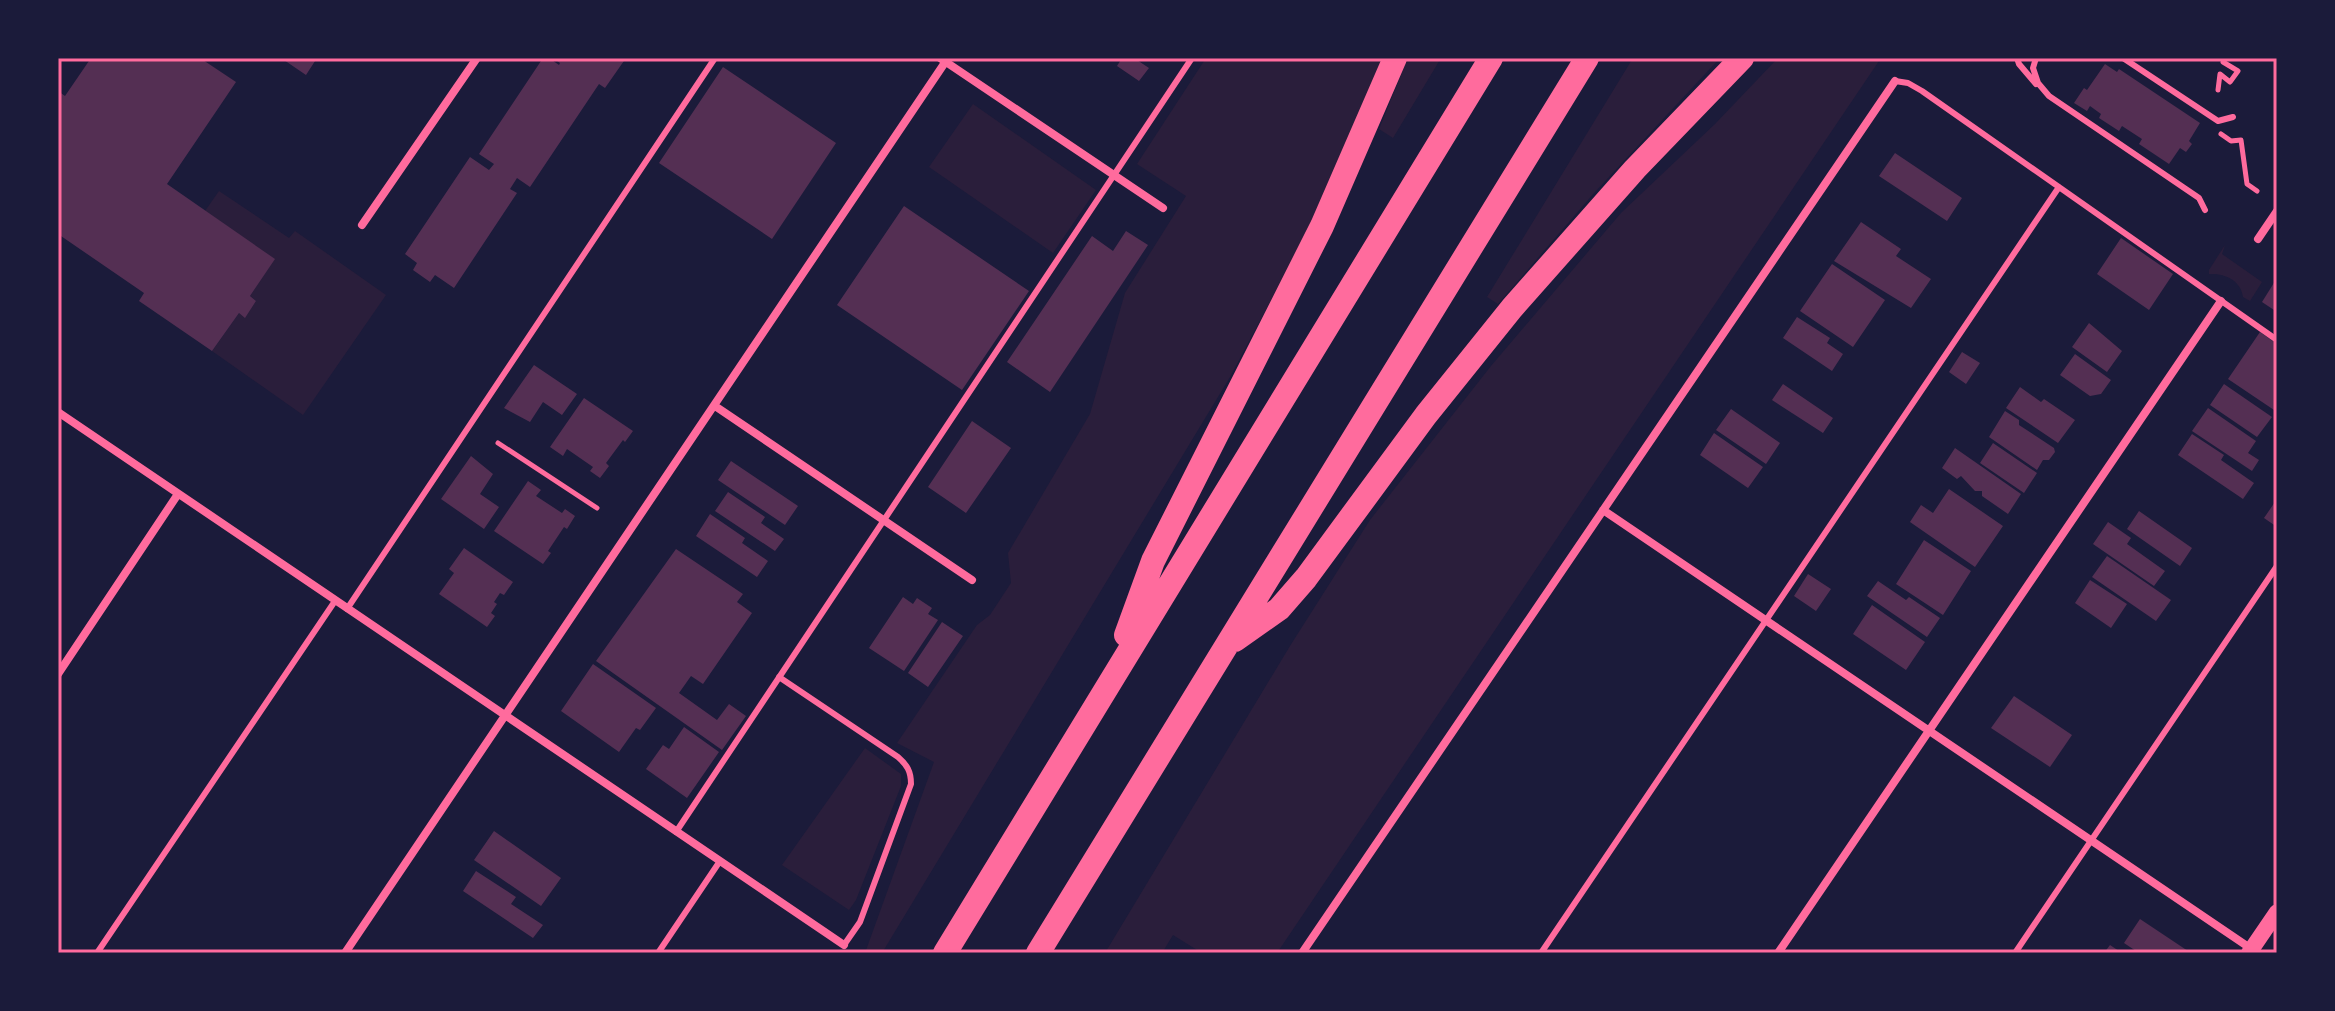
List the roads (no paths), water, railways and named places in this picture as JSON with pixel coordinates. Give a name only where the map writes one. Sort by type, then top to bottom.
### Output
[{"type":"highway","points":[[1106,688],[1153,561],[1322,226],[1395,58]]},
{"type":"highway","points":[[945,953],[1491,58]]},
{"type":"highway","points":[[1038,953],[1587,58]]},
{"type":"highway","points":[[1227,646],[1279,609],[1306,578],[1426,415],[1512,308],[1625,180],[1742,58]]},
{"type":"main road","points":[[2252,952],[2277,912]]},
{"type":"street","points":[[362,225],[477,58]]},
{"type":"street","points":[[345,953],[506,718],[944,59],[1163,208]]},
{"type":"street","points":[[1302,953],[1895,81]]},
{"type":"street","points":[[2258,239],[2277,211]]},
{"type":"street","points":[[1778,953],[2221,301]]},
{"type":"street","points":[[715,406],[972,580]]},
{"type":"street","points":[[58,412],[844,945]]},
{"type":"street","points":[[58,674],[178,494]]},
{"type":"street","points":[[1603,510],[2252,952]]},
{"type":"lane","points":[[347,609],[715,58]]},
{"type":"lane","points":[[676,832],[1192,58]]},
{"type":"lane","points":[[2017,58],[2029,76],[2049,96],[2199,198],[2205,210]]},
{"type":"lane","points":[[2036,58],[2033,68],[2038,83],[2049,96]]},
{"type":"lane","points":[[2123,58],[2218,121],[2233,117]]},
{"type":"lane","points":[[1895,81],[1908,83],[1922,91],[2277,340]]},
{"type":"lane","points":[[1541,953],[2059,187]]},
{"type":"lane","points":[[2015,953],[2277,566]]},
{"type":"lane","points":[[97,953],[335,601]]},
{"type":"lane","points":[[779,677],[898,757],[911,774],[911,784],[860,922],[844,945]]},
{"type":"lane","points":[[658,953],[720,861]]}]
